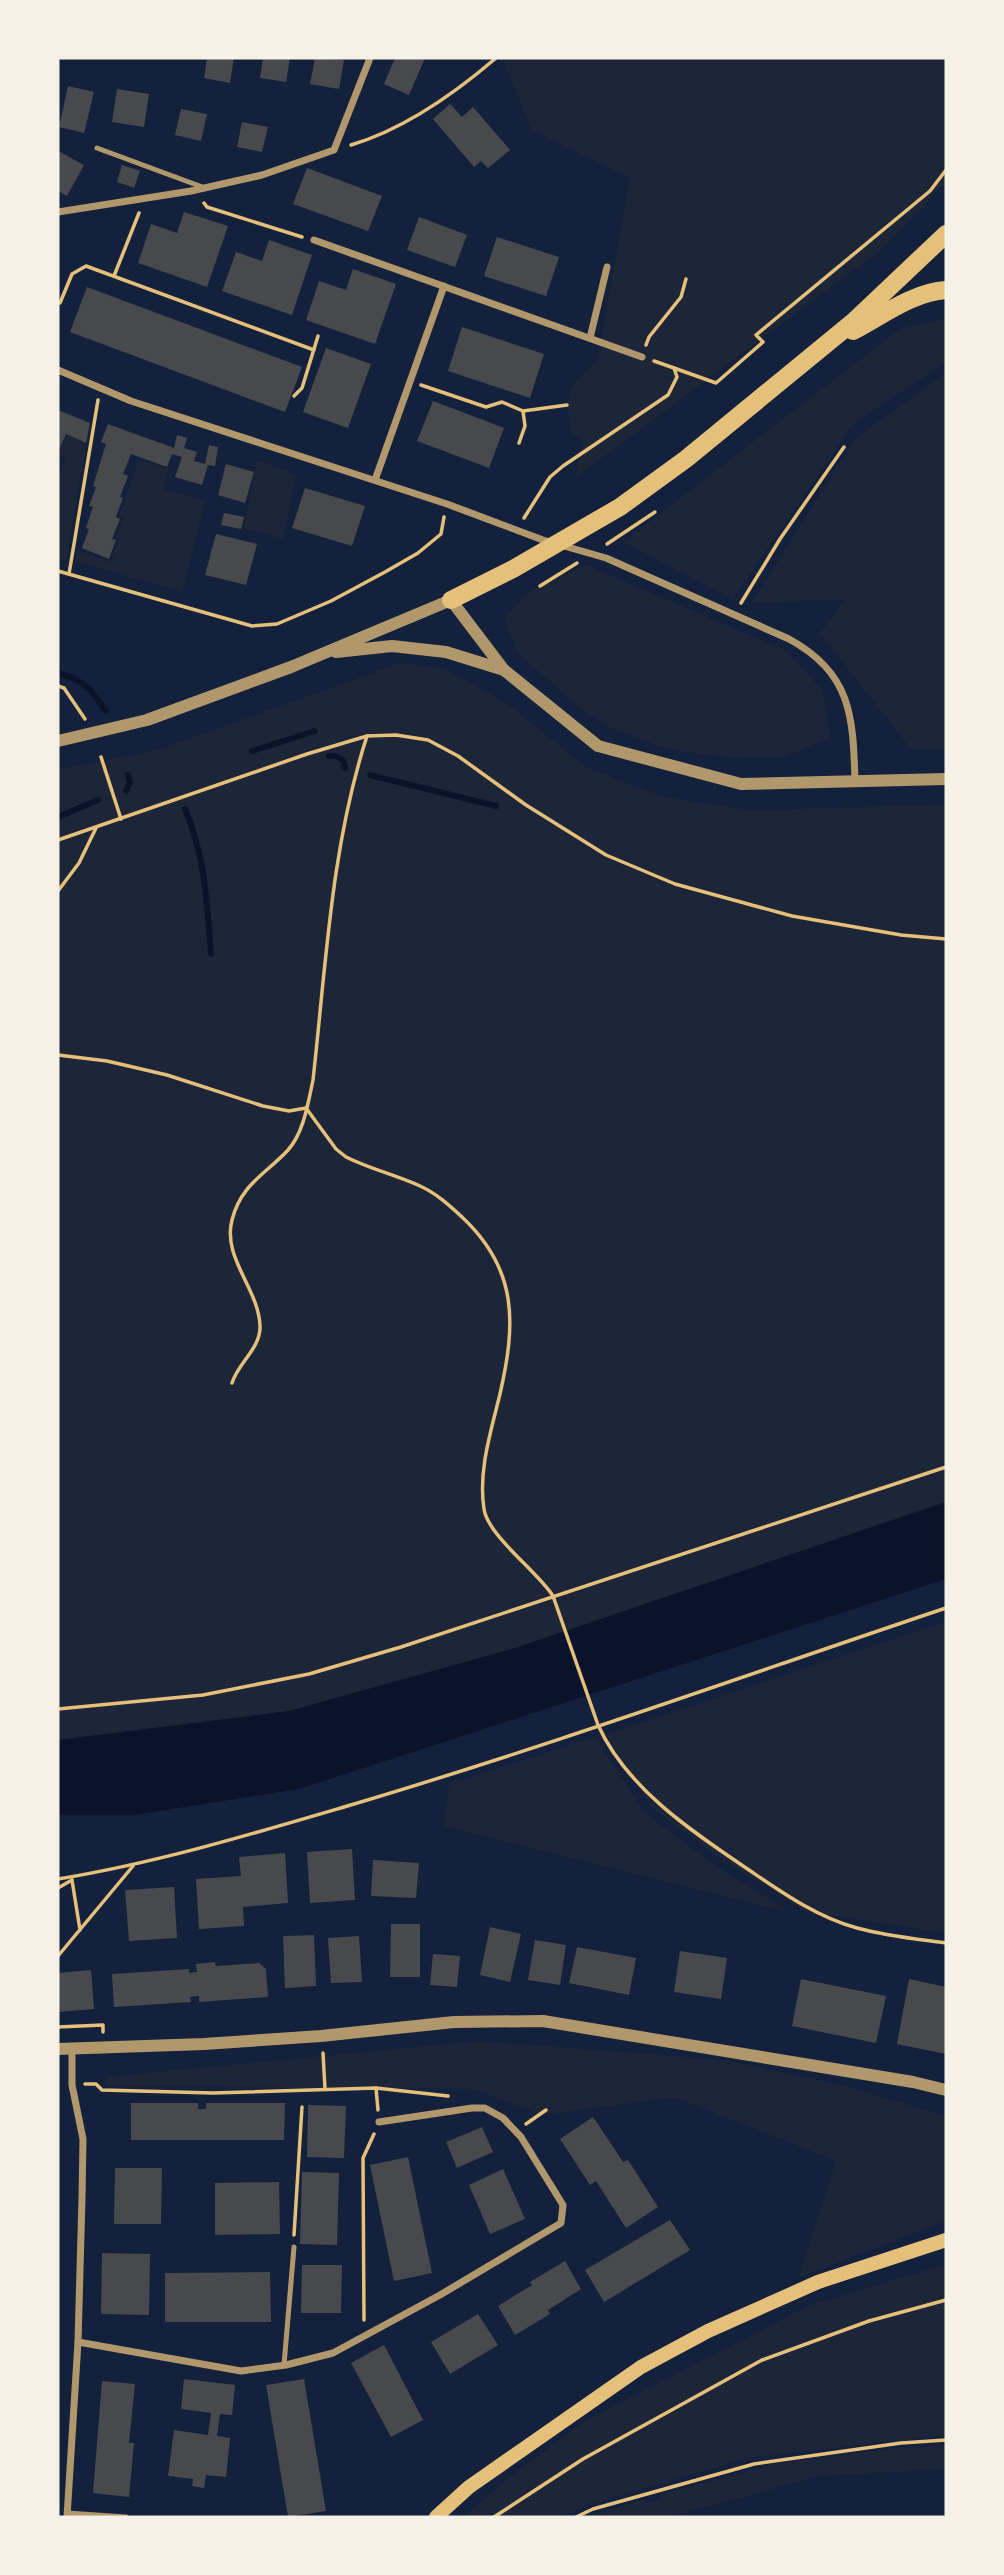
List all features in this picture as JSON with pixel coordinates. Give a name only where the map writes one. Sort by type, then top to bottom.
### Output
[{"type":"highway","points":[[451,600],[513,569],[620,507],[686,459],[853,322],[946,234]]},
{"type":"highway","points":[[822,348],[913,299],[937,290],[946,290]]},
{"type":"main road","points":[[436,2517],[469,2487],[641,2367],[708,2331],[818,2282],[946,2240]]},
{"type":"street","points":[[58,212],[205,188],[261,175],[334,150],[370,58]]},
{"type":"street","points":[[314,240],[642,357]]},
{"type":"street","points":[[590,338],[607,267]]},
{"type":"street","points":[[375,481],[444,286]]},
{"type":"street","points":[[58,370],[131,401],[606,558],[789,639],[823,662],[848,702],[855,780]]},
{"type":"street","points":[[58,741],[147,720],[324,653],[451,600],[504,670],[598,746],[741,784],[946,779]]},
{"type":"street","points":[[324,653],[392,646],[446,652],[504,670]]},
{"type":"street","points":[[58,2049],[321,2036],[454,2022],[543,2021],[913,2082],[946,2090]]},
{"type":"street","points":[[67,2515],[78,2342],[82,2139],[72,2085],[72,2049]]},
{"type":"street","points":[[78,2342],[241,2371],[284,2365],[333,2353],[440,2295],[561,2223],[563,2205],[521,2137],[503,2118],[485,2108],[379,2122]]},
{"type":"street","points":[[58,2500],[67,2500]]},
{"type":"lane","points":[[97,148],[205,188]]},
{"type":"lane","points":[[284,2365],[294,2247]]},
{"type":"lane","points":[[67,2515],[126,2517]]},
{"type":"path","points":[[334,150],[359,142],[419,114],[463,85],[496,58]]},
{"type":"path","points":[[686,279],[681,297],[649,337],[642,357],[716,383],[763,342],[756,335],[930,191],[946,170]]},
{"type":"path","points":[[191,191],[207,207],[314,240]]},
{"type":"path","points":[[114,276],[145,198]]},
{"type":"path","points":[[60,303],[72,274],[86,267],[314,350]]},
{"type":"path","points":[[294,396],[302,388],[318,336]]},
{"type":"path","points":[[516,530],[550,477],[668,395],[677,377],[674,368]]},
{"type":"path","points":[[410,381],[486,407],[502,402],[523,411],[567,405]]},
{"type":"path","points":[[69,574],[100,388]]},
{"type":"path","points":[[519,443],[525,426],[523,411]]},
{"type":"path","points":[[735,615],[780,539],[819,479],[844,447]]},
{"type":"path","points":[[58,571],[252,626],[277,624],[331,601],[418,553],[440,534],[447,504]]},
{"type":"path","points":[[540,586],[655,512]]},
{"type":"path","points":[[58,686],[64,688],[86,720]]},
{"type":"path","points":[[58,841],[307,754],[367,736],[396,735],[428,740],[458,756],[526,805],[606,855],[675,884],[792,916],[901,935],[946,939]]},
{"type":"path","points":[[232,1383],[236,1371],[257,1343],[261,1329],[258,1312],[231,1244],[231,1222],[239,1201],[252,1183],[288,1151],[299,1135],[313,1080],[343,823],[367,736]]},
{"type":"path","points":[[101,757],[121,819]]},
{"type":"path","points":[[58,891],[79,863],[96,828]]},
{"type":"path","points":[[58,1055],[107,1060],[167,1075],[262,1106],[289,1111],[306,1108]]},
{"type":"path","points":[[306,1108],[336,1149],[346,1157],[419,1185],[454,1210],[489,1246],[502,1271],[509,1309],[510,1348],[485,1461],[484,1512],[496,1532],[544,1582],[553,1596],[606,1743],[658,1801],[720,1851],[800,1904],[856,1928],[946,1943]]},
{"type":"path","points":[[58,1709],[203,1695],[309,1674],[401,1647],[946,1467]]},
{"type":"path","points":[[58,1879],[133,1866],[464,1772],[946,1608]]},
{"type":"path","points":[[58,1956],[133,1866]]},
{"type":"path","points":[[58,1888],[80,1875]]},
{"type":"path","points":[[72,1880],[80,1930]]},
{"type":"path","points":[[323,2057],[325,2089]]},
{"type":"path","points":[[72,2085],[96,2084],[102,2090],[213,2093],[376,2088],[448,2096]]},
{"type":"path","points":[[364,2336],[363,2158],[379,2122],[376,2088]]},
{"type":"path","points":[[294,2247],[302,2107]]},
{"type":"path","points":[[519,2114],[530,2122],[546,2110]]},
{"type":"path","points":[[494,2517],[583,2459],[762,2360],[869,2321],[946,2300]]},
{"type":"path","points":[[576,2517],[593,2509],[754,2464],[901,2443],[946,2440]]},
{"type":"shaded area","points":[[502,58],[946,58],[946,182],[882,249],[576,477],[583,440],[571,432],[568,401],[578,379],[597,364],[630,178],[532,130]]},
{"type":"shaded area","points":[[946,318],[946,362],[854,423],[733,599],[623,542],[900,329]]},
{"type":"shaded area","points":[[946,373],[946,749],[911,749],[820,633],[845,600],[752,602],[856,438]]},
{"type":"shaded area","points":[[67,436],[86,445],[66,561],[58,559],[58,488],[62,479],[58,477],[66,457],[59,454]]},
{"type":"shaded area","points":[[139,460],[169,469],[163,489],[205,501],[182,592],[75,561],[77,550],[110,562],[119,540],[116,538],[123,518],[119,516]]},
{"type":"shaded area","points":[[257,460],[296,475],[283,539],[244,528]]},
{"type":"shaded area","points":[[586,565],[785,650],[823,691],[830,738],[783,757],[731,758],[672,750],[615,730],[581,709],[518,653],[504,619],[527,593]]},
{"type":"shaded area","points":[[400,663],[446,669],[509,705],[587,768],[664,797],[748,810],[946,805],[946,1502],[512,1649],[289,1711],[58,1740],[58,770],[158,750]]},
{"type":"shaded area","points":[[946,1502],[946,1579],[299,1789],[134,1815],[58,1815],[58,1740],[289,1711],[512,1649]]},
{"type":"shaded area","points":[[944,1622],[946,1933],[804,1911],[716,1855],[651,1807],[606,1734]]},
{"type":"shaded area","points":[[595,1737],[645,1813],[716,1866],[790,1912],[444,1826],[449,1784]]},
{"type":"shaded area","points":[[478,2041],[726,2060],[845,2086],[946,2116],[946,2221],[798,2278],[836,2161],[675,2097],[543,2115],[473,2089],[106,2086],[106,2077]]},
{"type":"shaded area","points":[[946,2264],[946,2435],[749,2458],[615,2497],[576,2510],[564,2517],[463,2517],[583,2422],[808,2306]]},
{"type":"shaded area","points":[[946,2445],[946,2469],[820,2476],[669,2517],[586,2517],[645,2499],[646,2503],[662,2499],[661,2494],[774,2464],[895,2448]]},
{"type":"building","points":[[207,58],[234,58],[230,83],[204,78]]},
{"type":"building","points":[[263,58],[290,58],[286,82],[260,78]]},
{"type":"building","points":[[315,58],[344,60],[339,89],[310,84]]},
{"type":"building","points":[[395,58],[425,58],[409,95],[384,84]]},
{"type":"building","points":[[68,86],[94,92],[84,133],[59,127]]},
{"type":"building","points":[[117,89],[149,94],[144,127],[112,122]]},
{"type":"building","points":[[450,104],[462,117],[473,107],[510,150],[488,168],[481,161],[474,167],[433,119]]},
{"type":"building","points":[[181,109],[207,114],[201,141],[175,135]]},
{"type":"building","points":[[242,122],[268,127],[262,152],[237,147]]},
{"type":"building","points":[[58,151],[84,165],[67,196],[58,191]]},
{"type":"building","points":[[122,165],[140,171],[134,188],[117,182]]},
{"type":"building","points":[[307,168],[382,196],[368,231],[293,204]]},
{"type":"building","points":[[184,212],[228,226],[207,287],[138,263],[151,224],[177,233]]},
{"type":"building","points":[[419,217],[467,235],[455,267],[407,250]]},
{"type":"building","points":[[497,237],[559,257],[546,296],[484,276]]},
{"type":"building","points":[[269,240],[312,255],[292,315],[222,291],[236,252],[262,261]]},
{"type":"building","points":[[353,269],[396,284],[375,344],[306,320],[319,281],[346,290]]},
{"type":"building","points":[[87,287],[302,367],[285,412],[70,332]]},
{"type":"building","points":[[462,327],[544,354],[530,398],[448,371]]},
{"type":"building","points":[[326,348],[371,364],[348,428],[303,412]]},
{"type":"building","points":[[433,401],[504,428],[489,468],[417,441]]},
{"type":"building","points":[[58,410],[90,423],[86,443],[66,434],[58,452]]},
{"type":"building","points":[[108,424],[174,448],[177,435],[187,438],[184,448],[197,452],[194,461],[205,464],[209,445],[218,447],[215,466],[208,465],[202,485],[175,477],[182,457],[172,454],[167,467],[131,454],[123,474],[128,476],[120,497],[123,498],[116,517],[120,519],[112,539],[116,540],[109,559],[82,548],[93,507],[89,506],[96,487],[93,486],[106,444],[101,442]]},
{"type":"building","points":[[226,464],[254,472],[245,503],[218,495]]},
{"type":"building","points":[[305,488],[365,506],[352,546],[292,528]]},
{"type":"building","points":[[224,513],[244,517],[241,529],[221,525]]},
{"type":"building","points":[[216,534],[257,544],[246,585],[205,575]]},
{"type":"building","points":[[352,1849],[355,1900],[310,1903],[307,1852]]},
{"type":"building","points":[[285,1853],[288,1903],[243,1907],[244,1926],[199,1929],[196,1879],[241,1876],[239,1857]]},
{"type":"building","points":[[373,1860],[419,1863],[416,1898],[371,1896]]},
{"type":"building","points":[[174,1887],[177,1938],[129,1941],[125,1890]]},
{"type":"building","points":[[391,1924],[420,1924],[420,1977],[390,1977]]},
{"type":"building","points":[[490,1927],[521,1934],[510,1982],[480,1975]]},
{"type":"building","points":[[314,1935],[316,1986],[285,1988],[283,1936]]},
{"type":"building","points":[[359,1936],[362,1982],[331,1983],[328,1938]]},
{"type":"building","points":[[535,1940],[566,1945],[560,1985],[528,1980]]},
{"type":"building","points":[[577,1947],[636,1958],[629,1995],[569,1983]]},
{"type":"building","points":[[680,1951],[727,1958],[721,1999],[674,1992]]},
{"type":"building","points":[[433,1954],[460,1956],[457,1987],[430,1985]]},
{"type":"building","points":[[215,1962],[216,1966],[259,1963],[266,1969],[268,1997],[199,2002],[199,1996],[190,1997],[191,2002],[114,2007],[112,1974],[189,1969],[189,1973],[197,1972],[196,1964]]},
{"type":"building","points":[[91,1970],[94,2009],[58,2012],[58,1973]]},
{"type":"building","points":[[801,1979],[886,1996],[876,2043],[792,2026]]},
{"type":"building","points":[[909,1979],[946,1987],[946,2054],[897,2044]]},
{"type":"building","points":[[131,2103],[198,2103],[198,2109],[206,2109],[206,2103],[285,2103],[284,2140],[131,2140]]},
{"type":"building","points":[[308,2105],[346,2106],[344,2158],[307,2157]]},
{"type":"building","points":[[593,2117],[623,2162],[628,2160],[658,2207],[626,2228],[596,2181],[590,2185],[560,2139]]},
{"type":"building","points":[[482,2127],[493,2152],[457,2168],[446,2142]]},
{"type":"building","points":[[408,2157],[432,2273],[394,2281],[370,2165]]},
{"type":"building","points":[[115,2168],[162,2168],[161,2224],[114,2224]]},
{"type":"building","points":[[503,2169],[525,2219],[490,2234],[469,2185]]},
{"type":"building","points":[[302,2172],[339,2173],[337,2245],[300,2244]]},
{"type":"building","points":[[279,2182],[280,2234],[215,2235],[215,2183]]},
{"type":"building","points":[[670,2220],[690,2250],[604,2302],[585,2270]]},
{"type":"building","points":[[102,2253],[150,2254],[149,2315],[101,2314]]},
{"type":"building","points":[[565,2261],[581,2289],[548,2310],[550,2314],[515,2335],[498,2306]]},
{"type":"building","points":[[302,2265],[342,2265],[341,2313],[301,2313]]},
{"type":"building","points":[[270,2272],[271,2322],[165,2322],[165,2273]]},
{"type":"building","points":[[478,2314],[498,2345],[450,2374],[431,2342]]},
{"type":"building","points":[[384,2345],[423,2420],[391,2437],[351,2363]]},
{"type":"building","points":[[184,2379],[235,2385],[232,2415],[220,2414],[217,2436],[230,2438],[226,2477],[206,2475],[204,2488],[192,2486],[193,2479],[168,2476],[174,2430],[208,2435],[211,2413],[181,2409]]},
{"type":"building","points":[[304,2379],[326,2511],[288,2517],[266,2385]]},
{"type":"building","points":[[102,2381],[135,2384],[129,2443],[134,2443],[129,2497],[93,2493]]},
{"type":"waterway","points":[[58,673],[86,686],[106,711]]},
{"type":"waterway","points":[[252,751],[315,731]]},
{"type":"waterway","points":[[329,756],[343,760],[345,768]]},
{"type":"waterway","points":[[126,791],[130,783],[128,775]]},
{"type":"waterway","points":[[370,775],[496,806]]},
{"type":"waterway","points":[[58,817],[98,800]]},
{"type":"waterway","points":[[185,809],[201,862],[211,954]]}]
